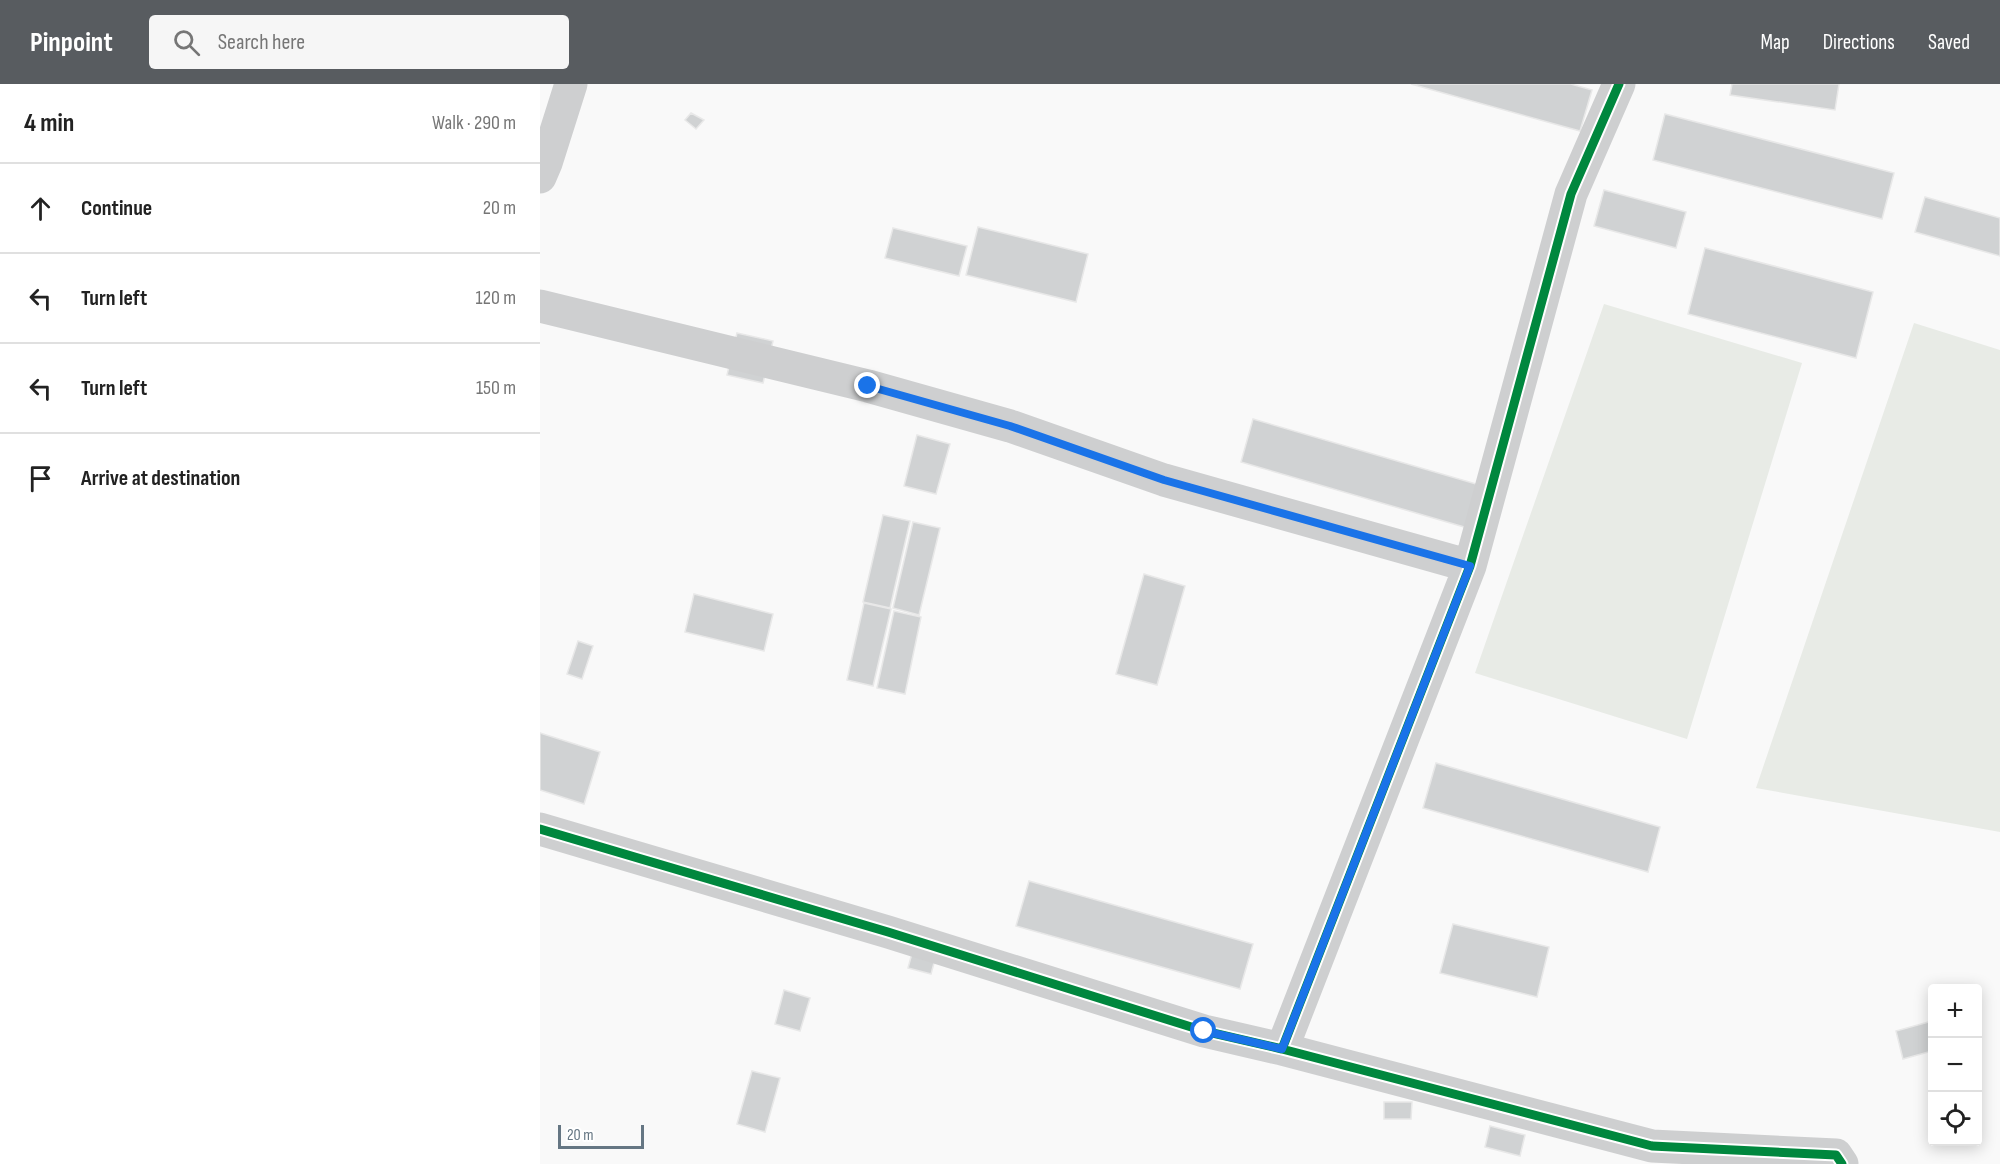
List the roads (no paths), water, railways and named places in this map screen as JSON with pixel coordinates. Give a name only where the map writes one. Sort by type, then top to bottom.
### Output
[{"type":"street","points":[[540,177],[571,84]]},
{"type":"street","points":[[1282,1049],[1470,566],[1571,194],[1619,84]]},
{"type":"street","points":[[540,306],[868,386],[999,422],[1164,480],[1470,566]]},
{"type":"street","points":[[540,829],[888,932],[1204,1031],[1282,1049],[1652,1146],[1836,1155],[1842,1164]]}]
